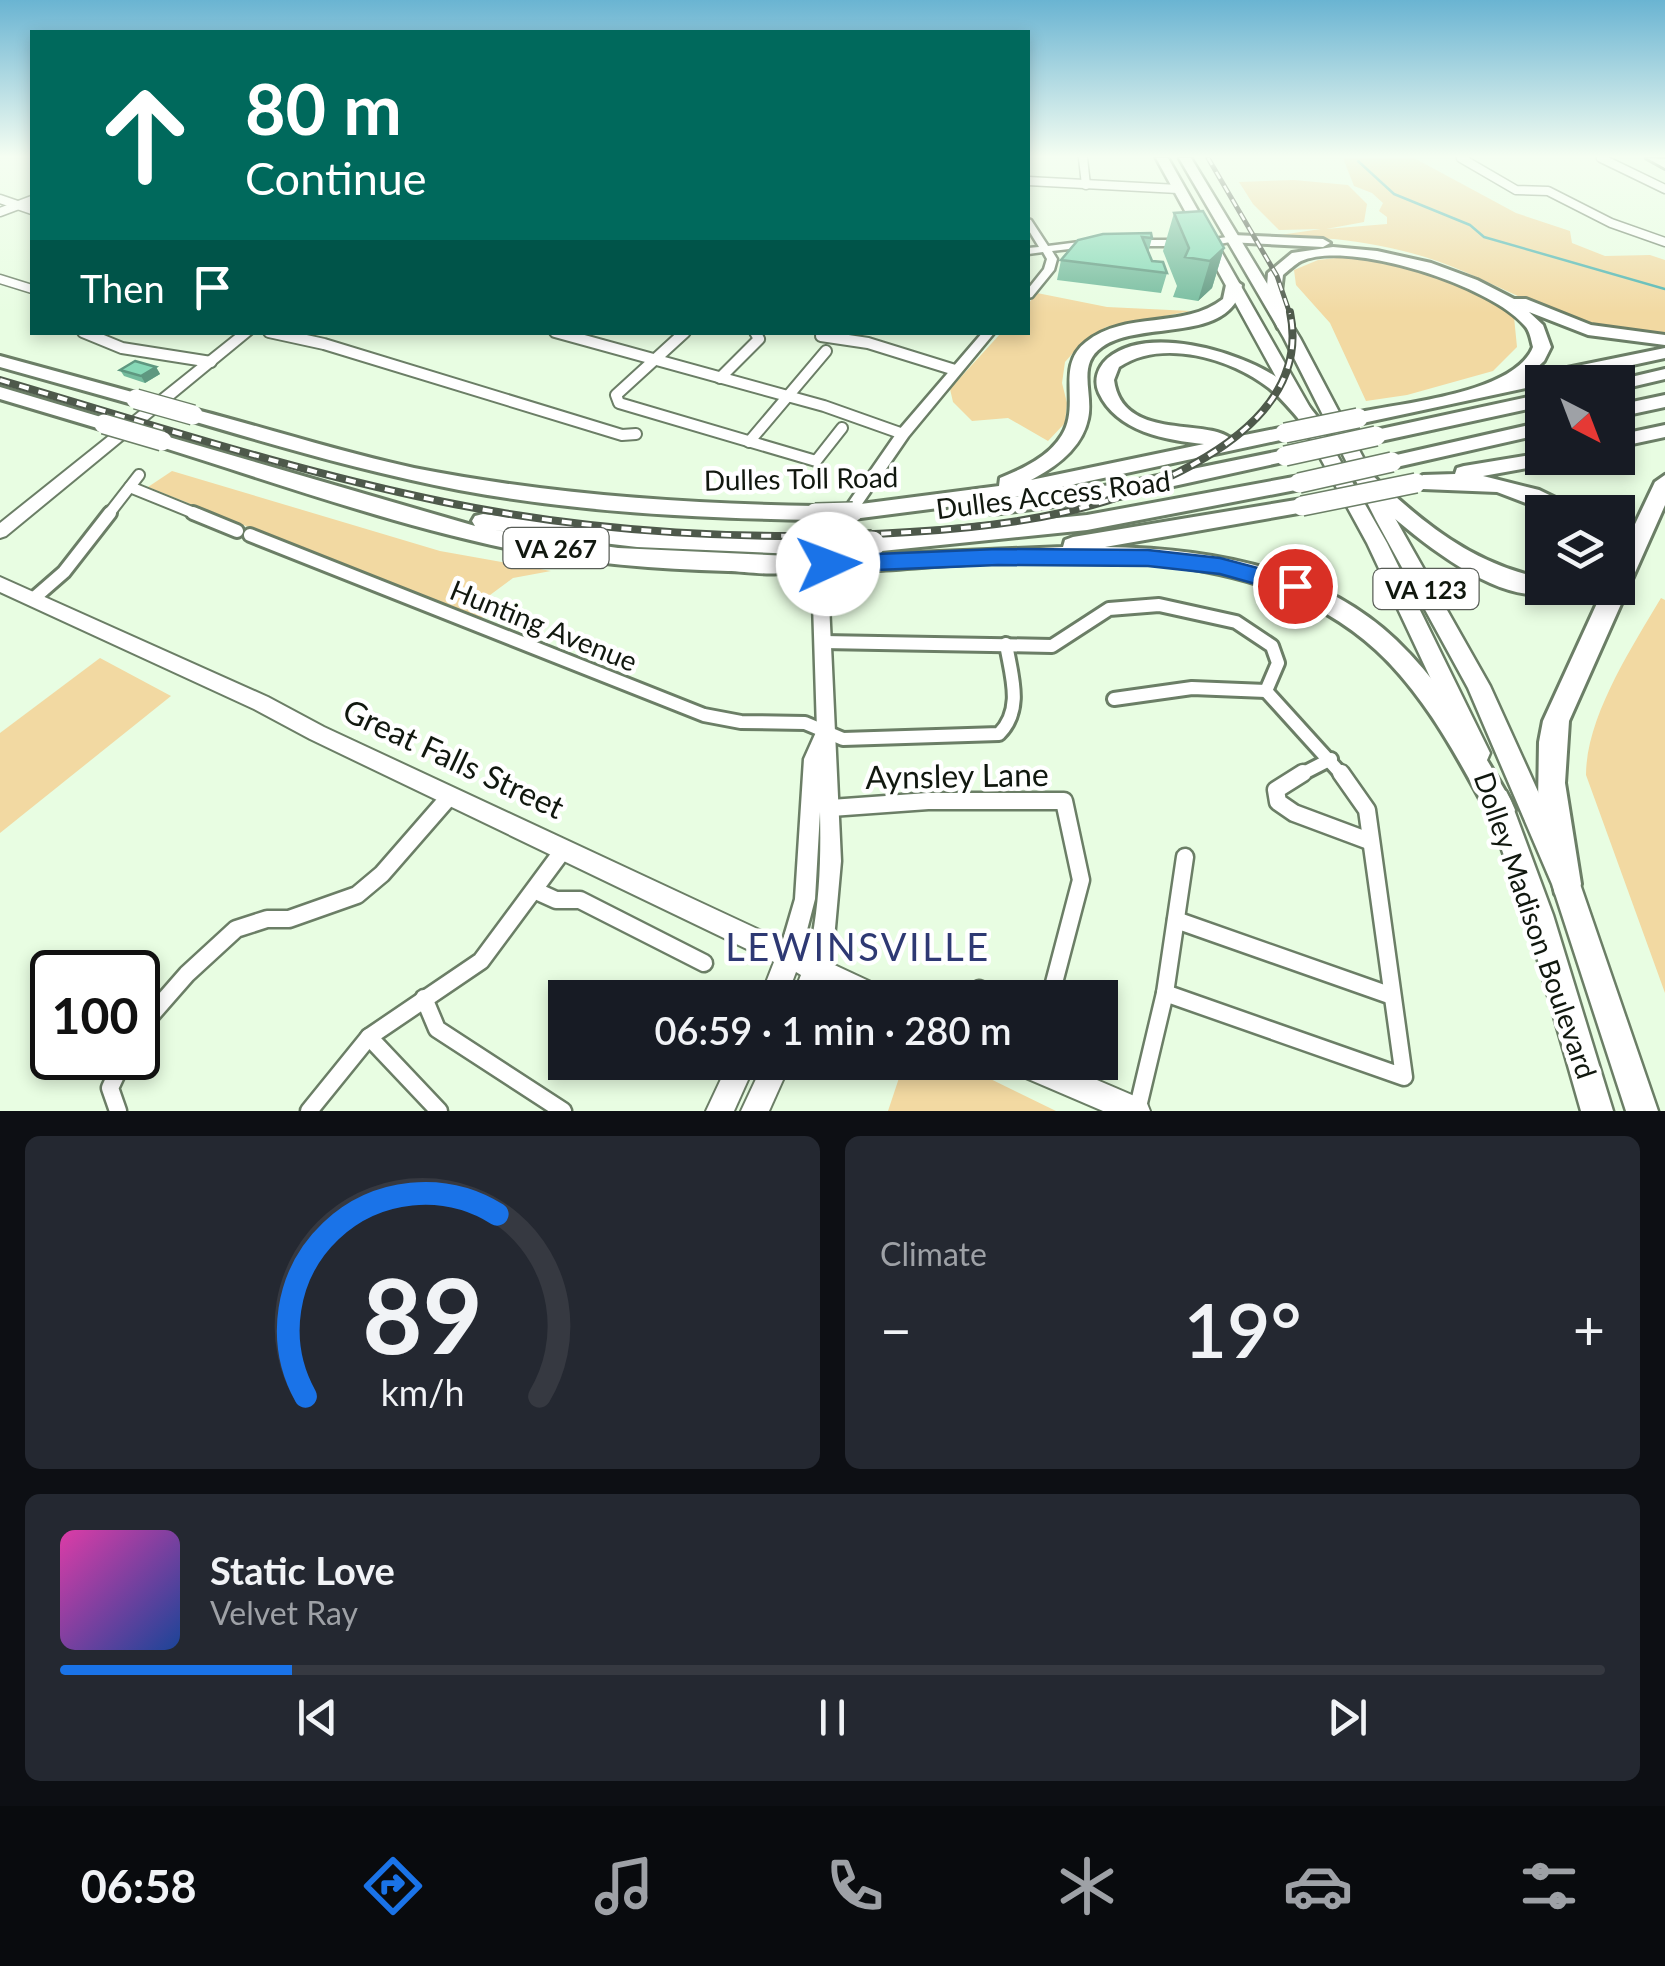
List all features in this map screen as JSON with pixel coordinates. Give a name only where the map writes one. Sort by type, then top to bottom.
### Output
[{"type":"highway","points":[[1224,224],[1246,236],[1272,241]]},
{"type":"highway","points":[[1233,239],[1344,245],[1407,257],[1478,282],[1571,325],[1622,337],[1665,340]]},
{"type":"highway","points":[[1284,324],[1273,293],[1275,275],[1289,261],[1307,254],[1376,255],[1456,277],[1514,307],[1534,323],[1542,340],[1539,353],[1524,370],[1468,395]]},
{"type":"highway","points":[[931,504],[1010,482],[1053,457],[1077,424],[1080,404],[1076,372],[1094,344],[1136,326],[1192,322],[1213,315],[1231,301],[1234,285]]},
{"type":"highway","points":[[1282,442],[1207,438],[1152,427],[1112,400],[1104,382],[1106,374],[1118,358],[1138,350],[1195,351],[1257,372],[1283,391],[1309,419]]},
{"type":"highway","name":"Dulles Toll Road","points":[[891,510],[1282,442],[1358,418],[1665,353]]},
{"type":"highway","name":"Dulles Toll Road","points":[[0,361],[396,470],[496,489],[640,506],[853,512]]},
{"type":"highway","points":[[1635,380],[1665,374]]},
{"type":"highway","name":"VA 267","points":[[0,394],[444,525],[536,545],[680,561],[869,553],[956,558],[1106,541],[1525,462]]},
{"type":"highway","points":[[1635,408],[1665,401]]},
{"type":"highway","name":"Dulles Access Road","points":[[853,512],[972,509],[1070,499],[1282,442],[1376,436],[1525,404]]},
{"type":"highway","points":[[1635,437],[1665,431]]},
{"type":"highway","name":"Dulles Access Road","points":[[869,553],[1098,522],[1299,483],[1525,432]]},
{"type":"highway","points":[[1635,450],[1665,448]]},
{"type":"highway","points":[[1420,482],[1463,480],[1508,486],[1528,495]]},
{"type":"highway","points":[[1366,482],[1408,521],[1457,556],[1495,574],[1525,582]]},
{"type":"highway","points":[[1635,547],[1665,482]]},
{"type":"highway","points":[[956,558],[1182,561],[1244,570],[1320,598],[1367,628],[1402,661],[1440,708],[1501,810]]},
{"type":"highway","points":[[1566,884],[1550,790],[1552,740],[1556,721],[1608,605]]},
{"type":"main road","name":"Dolley Madison Boulevard","points":[[1190,210],[1309,419],[1451,691],[1540,915],[1594,1105]]},
{"type":"main road","name":"Dolley Madison Boulevard","points":[[1216,210],[1284,324],[1479,686],[1566,884],[1642,1111]]},
{"type":"main road","points":[[1207,241],[1233,239]]},
{"type":"main road","points":[[0,532],[244,335]]},
{"type":"main road","name":"Great Falls Street","points":[[0,584],[261,703],[839,980]]},
{"type":"main road","points":[[780,980],[788,957]]},
{"type":"main road","points":[[812,980],[816,969]]},
{"type":"main road","points":[[720,1111],[735,1080]]},
{"type":"main road","points":[[755,1111],[770,1080]]},
{"type":"main road","points":[[1064,1080],[1136,1111]]},
{"type":"street","points":[[1584,210],[1611,224],[1665,242]]},
{"type":"street","points":[[1030,225],[1045,245],[1050,267],[1030,292]]},
{"type":"street","points":[[1030,247],[1115,240],[1207,241]]},
{"type":"street","points":[[0,279],[30,288]]},
{"type":"street","points":[[90,335],[122,348],[211,362]]},
{"type":"street","points":[[286,335],[622,435],[636,434]]},
{"type":"street","points":[[566,335],[788,396],[903,434]]},
{"type":"street","points":[[681,335],[616,395],[620,403],[816,461],[842,428]]},
{"type":"street","points":[[720,378],[759,338],[757,335]]},
{"type":"street","points":[[816,969],[829,889],[831,808],[822,590],[834,538],[903,434],[987,335]]},
{"type":"street","points":[[821,336],[868,343],[955,370]]},
{"type":"street","points":[[749,442],[826,351]]},
{"type":"street","points":[[32,599],[64,572],[139,475]]},
{"type":"street","name":"Hunting Avenue","points":[[130,487],[704,715],[741,722],[805,723],[842,739],[999,734],[1010,726],[1015,710],[1006,644]]},
{"type":"street","points":[[823,642],[1052,646],[1076,633],[1087,619],[1114,607],[1138,604],[1204,612],[1251,628],[1269,644],[1279,660],[1276,675],[1266,691]]},
{"type":"street","points":[[1114,699],[1192,688],[1266,691],[1331,759],[1368,810],[1368,841],[1404,1078],[1165,993]]},
{"type":"street","points":[[788,957],[805,899],[813,759],[826,730]]},
{"type":"street","points":[[1331,759],[1283,783],[1276,790],[1278,802],[1294,813],[1368,841]]},
{"type":"street","points":[[160,1005],[236,929],[267,919],[289,919],[357,895],[382,874],[450,796]]},
{"type":"street","name":"Aynsley Lane","points":[[831,808],[928,801],[1064,801],[1081,880],[1055,980]]},
{"type":"street","points":[[309,1111],[369,1038],[481,961],[564,849]]},
{"type":"street","points":[[1136,1111],[1165,993],[1185,858]]},
{"type":"street","points":[[536,891],[556,900],[580,900],[704,963]]},
{"type":"street","points":[[1176,920],[1392,996]]},
{"type":"street","points":[[424,998],[437,1029],[563,1111]]},
{"type":"street","points":[[369,1038],[440,1111]]},
{"type":"street","points":[[114,1080],[110,1088],[118,1111]]},
{"type":"shaded area","points":[[1259,210],[1366,210],[1364,222],[1326,229],[1387,224],[1387,217],[1379,211],[1510,210],[1570,231],[1572,243],[1605,256],[1650,255],[1665,260],[1665,332],[1633,332],[1571,318],[1455,268],[1403,251],[1345,240],[1280,235],[1321,229],[1279,230]]},
{"type":"shaded area","points":[[1345,257],[1412,269],[1475,294],[1514,317],[1517,347],[1493,371],[1407,395],[1366,401],[1330,323],[1296,285],[1294,270],[1318,260]]},
{"type":"shaded area","points":[[1037,293],[1107,307],[1191,311],[1106,327],[1080,345],[1065,362],[1065,423],[1048,441],[1008,418],[972,421],[953,402],[950,389],[999,335],[1030,335],[1030,302]]},
{"type":"shaded area","points":[[172,471],[440,551],[551,571],[513,578],[486,598],[482,620],[148,487]]},
{"type":"shaded area","points":[[1661,598],[1665,600],[1665,993],[1586,775],[1588,753],[1602,706]]},
{"type":"shaded area","points":[[100,658],[171,696],[0,833],[0,733]]},
{"type":"shaded area","points":[[898,1080],[993,1080],[1056,1111],[888,1111]]},
{"type":"building","points":[[1203,211],[1224,248],[1210,261],[1185,257],[1189,248],[1174,213]]},
{"type":"building","points":[[1151,233],[1152,238],[1142,237],[1152,261],[1163,262],[1167,273],[1061,260],[1078,240],[1103,234]]},
{"type":"building","points":[[135,361],[156,367],[141,376],[120,370]]},
{"type":"waterway","points":[[1433,210],[1470,225],[1484,237],[1665,289]]},
{"type":"railway","points":[[1238,210],[1277,276],[1290,314]]},
{"type":"railway","points":[[0,380],[332,476],[501,513],[617,528],[735,535],[910,532],[1025,520],[1100,503],[1137,491],[1206,457],[1243,430],[1273,398],[1290,358],[1290,312]]},
{"type":"district","name":"LEWINSVILLE","points":[[858,946]]},
{"type":"route","points":[[828,564],[1040,556],[1148,558],[1244,570],[1295,586]]}]
